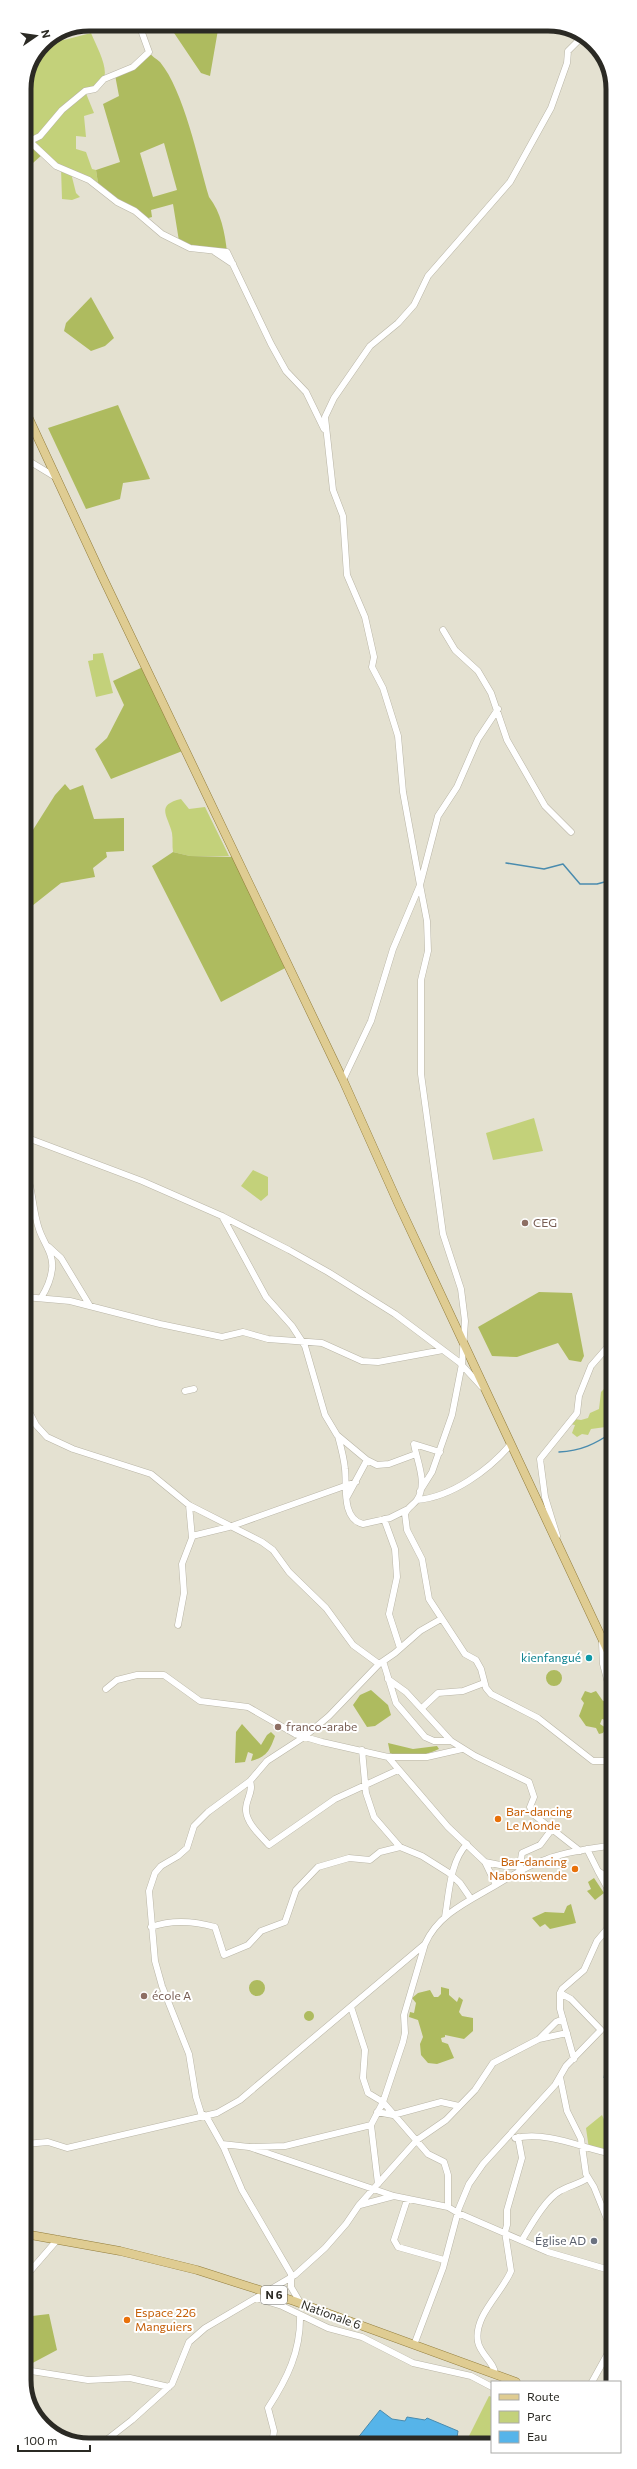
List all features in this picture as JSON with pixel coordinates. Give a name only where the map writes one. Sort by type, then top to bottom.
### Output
[{"type":"main road","points":[[31,423],[102,576],[343,1080],[398,1203],[464,1342],[510,1444],[562,1551],[606,1649]]},
{"type":"main road","name":"Nationale 6","points":[[31,2235],[155,2259],[266,2292],[414,2345],[500,2378],[512,2381]]},
{"type":"street","points":[[31,138],[40,136],[62,110],[80,94],[95,89],[104,79],[133,67],[149,52],[141,31]]},
{"type":"street","points":[[420,1491],[428,1480],[440,1452],[452,1415],[462,1364],[465,1321],[461,1289],[443,1234],[421,1074],[421,980],[428,951],[427,921],[403,792],[398,736],[383,688],[372,667],[374,657],[365,617],[347,575],[343,516],[333,490],[325,417],[327,410],[370,346],[398,323],[414,305],[428,276],[510,182],[550,108],[567,63],[568,51],[579,40]]},
{"type":"street","points":[[31,145],[56,166],[88,180],[117,202],[135,211],[162,234],[190,248],[215,252],[235,265],[271,344],[286,371],[306,392],[327,434]]},
{"type":"street","points":[[31,462],[58,479]]},
{"type":"street","points":[[443,630],[455,650],[478,672],[498,709],[507,740],[540,797],[552,814],[572,832]]},
{"type":"street","points":[[343,1080],[371,1021],[395,943],[420,885],[438,816],[460,782],[478,739],[498,709]]},
{"type":"street","points":[[31,1140],[133,1177],[222,1216],[328,1272],[395,1314],[462,1364],[489,1397]]},
{"type":"street","points":[[31,1192],[39,1229],[47,1246],[52,1270],[41,1298]]},
{"type":"street","points":[[222,1216],[261,1290],[302,1340],[309,1355],[325,1415],[337,1435],[344,1459],[346,1496],[352,1515],[359,1523],[363,1524],[384,1519],[406,1510],[417,1500],[420,1491],[421,1471],[414,1444],[440,1452]]},
{"type":"street","points":[[47,1246],[61,1258],[90,1306]]},
{"type":"street","points":[[31,1297],[90,1306],[160,1324],[222,1337],[243,1332],[268,1339],[302,1340],[330,1345],[362,1361],[378,1362],[443,1350]]},
{"type":"street","points":[[562,1551],[545,1497],[540,1459],[577,1412],[579,1396],[592,1366],[606,1349]]},
{"type":"street","points":[[185,1391],[194,1389]]},
{"type":"street","points":[[31,1415],[36,1425],[47,1437],[85,1454],[151,1474],[189,1506],[229,1527],[258,1539],[273,1550],[289,1572],[310,1590],[354,1645],[381,1662],[396,1703],[425,1737],[434,1741],[451,1741]]},
{"type":"street","points":[[337,1435],[367,1460],[377,1465],[385,1465],[416,1454]]},
{"type":"street","points":[[417,1500],[438,1496],[471,1478],[502,1454],[510,1444]]},
{"type":"street","points":[[346,1496],[356,1482],[367,1460]]},
{"type":"street","points":[[192,1536],[229,1527],[356,1482]]},
{"type":"street","points":[[336,1488],[346,1496]]},
{"type":"street","points":[[178,1624],[184,1593],[181,1568],[192,1536],[189,1506]]},
{"type":"street","points":[[406,1510],[407,1530],[422,1559],[427,1593],[441,1619],[465,1654],[476,1660],[483,1676],[484,1684],[491,1694],[538,1718],[593,1761],[606,1761]]},
{"type":"street","points":[[384,1519],[395,1549],[397,1578],[389,1614],[400,1648]]},
{"type":"street","points":[[301,2304],[291,2287],[291,2277],[242,2190],[222,2144],[206,2116],[202,2113],[196,2097],[189,2054],[162,1986],[155,1961],[151,1927],[149,1886],[160,1866],[178,1856],[186,1848],[194,1826],[208,1812],[250,1781],[267,1761],[304,1737],[329,1716],[381,1662],[420,1632],[441,1619]]},
{"type":"street","points":[[602,1641],[603,1664],[606,1675]]},
{"type":"street","points":[[106,1689],[117,1680],[137,1675],[164,1676],[200,1701],[248,1707],[304,1737],[388,1757],[427,1757],[462,1749]]},
{"type":"street","points":[[388,1679],[406,1692],[451,1741],[462,1749],[529,1782],[534,1797],[531,1811],[552,1829],[584,1850],[606,1885]]},
{"type":"street","points":[[422,1708],[438,1693],[463,1691],[484,1684]]},
{"type":"street","points":[[362,1750],[365,1785],[371,1812],[400,1847],[422,1856],[452,1877],[460,1883],[471,1900]]},
{"type":"street","points":[[388,1757],[448,1827],[485,1862],[496,1885]]},
{"type":"street","points":[[250,1781],[252,1788],[246,1812],[255,1829],[269,1845],[335,1799],[398,1770]]},
{"type":"street","points":[[519,1868],[522,1853],[540,1845],[552,1829]]},
{"type":"street","points":[[445,1917],[452,1877],[460,1852],[467,1844]]},
{"type":"street","points":[[376,2186],[371,2125],[383,2102],[403,2042],[405,2033],[404,2015],[429,1934],[445,1917],[496,1885],[519,1868],[548,1859],[606,1846]]},
{"type":"street","points":[[151,1927],[171,1921],[201,1923],[215,1927],[224,1956],[232,1954],[248,1945],[261,1930],[285,1922],[288,1919],[296,1890],[318,1867],[349,1858],[370,1860],[380,1852],[400,1847]]},
{"type":"street","points":[[485,1862],[519,1868]]},
{"type":"street","points":[[598,1871],[606,1876]]},
{"type":"street","points":[[574,2059],[560,2009],[560,1993],[562,1989],[584,1970],[597,1941],[606,1930]]},
{"type":"street","points":[[31,2143],[48,2142],[67,2148],[217,2113],[240,2100],[425,1944]]},
{"type":"street","points":[[414,2345],[469,2184],[476,2173],[506,2141],[574,2059],[601,2030],[572,1999],[560,1993]]},
{"type":"street","points":[[351,2007],[365,2050],[365,2086],[370,2095],[383,2102],[428,2154],[445,2164],[448,2175],[448,2207]]},
{"type":"street","points":[[539,2039],[556,2022],[563,2019]]},
{"type":"street","points":[[109,2438],[169,2387],[176,2377],[189,2342],[205,2328],[291,2277],[336,2237],[359,2205],[417,2140],[446,2120],[475,2090],[493,2063],[539,2039],[567,2033]]},
{"type":"street","points":[[560,2077],[567,2111],[578,2131],[584,2147],[585,2168],[588,2178],[606,2218]]},
{"type":"street","points":[[377,2112],[384,2115],[393,2115],[438,2102],[459,2106]]},
{"type":"street","points":[[222,2144],[249,2147],[286,2146],[371,2125]]},
{"type":"street","points":[[506,2141],[518,2137],[552,2138],[606,2152]]},
{"type":"street","points":[[500,2378],[478,2346],[478,2333],[482,2319],[511,2271],[505,2232],[507,2225],[507,2210],[522,2158],[518,2137]]},
{"type":"street","points":[[249,2147],[376,2186],[394,2196],[407,2200],[448,2207],[458,2213],[505,2232],[548,2252],[606,2269]]},
{"type":"street","points":[[522,2240],[540,2213],[558,2192],[575,2186],[588,2178]]},
{"type":"street","points":[[359,2205],[394,2196]]},
{"type":"street","points":[[407,2200],[394,2240],[395,2244],[444,2260]]},
{"type":"street","points":[[31,2270],[58,2239]]},
{"type":"street","points":[[256,2298],[282,2306],[328,2328],[362,2337],[412,2363],[471,2376],[491,2386]]},
{"type":"street","points":[[273,2438],[274,2431],[268,2408],[278,2396],[297,2353],[301,2331],[300,2315]]},
{"type":"street","points":[[593,2381],[606,2357]]},
{"type":"street","points":[[31,2371],[88,2380],[130,2378],[169,2387]]},
{"type":"green space","points":[[173,31],[218,31],[210,76],[201,73]]},
{"type":"green space","points":[[91,33],[102,59],[105,76],[96,88],[85,91],[94,113],[84,116],[86,137],[76,136],[76,149],[86,152],[92,169],[96,170],[99,190],[89,180],[71,173],[76,193],[80,197],[72,200],[62,199],[61,168],[31,142],[31,88],[35,66],[42,56],[56,56],[56,42],[61,38],[64,40]]},
{"type":"green space","points":[[149,52],[160,62],[169,75],[189,126],[209,197],[217,209],[224,230],[227,252],[190,248],[179,241],[173,204],[151,210],[152,217],[145,219],[99,190],[96,170],[120,162],[103,104],[119,96],[115,75],[133,67]],"holes":[[[164,143],[177,190],[153,197],[140,153]]]},
{"type":"green space","points":[[31,143],[43,154],[31,165]]},
{"type":"green space","points":[[91,297],[114,338],[105,346],[91,351],[64,331],[66,323]]},
{"type":"green space","points":[[118,405],[150,479],[123,483],[120,499],[86,509],[48,428]]},
{"type":"green space","points":[[103,653],[113,693],[96,697],[88,661],[93,660],[93,654]]},
{"type":"green space","points":[[145,666],[185,750],[111,779],[95,749],[107,738],[124,705],[113,681]]},
{"type":"green space","points":[[65,784],[70,790],[83,785],[94,819],[124,818],[124,851],[106,852],[107,857],[93,868],[95,877],[61,883],[32,906],[31,909],[31,833],[55,795]]},
{"type":"green space","points":[[181,799],[189,809],[205,807],[229,856],[190,856],[173,852],[172,833],[165,812],[168,804]]},
{"type":"green space","points":[[173,852],[190,856],[236,857],[289,966],[221,1002],[152,866]]},
{"type":"green space","points":[[534,1118],[543,1151],[493,1160],[486,1133]]},
{"type":"green space","points":[[253,1170],[268,1177],[268,1195],[261,1201],[241,1186]]},
{"type":"green space","points":[[539,1292],[572,1293],[584,1356],[581,1362],[569,1360],[558,1343],[517,1357],[492,1356],[478,1327]]},
{"type":"green space","points":[[606,1388],[606,1427],[591,1429],[588,1435],[582,1434],[577,1437],[572,1433],[575,1425],[570,1424],[574,1419],[581,1420],[588,1418],[590,1413],[599,1409],[601,1392]]},
{"type":"green space","points":[[554,1670],[561,1675],[562,1678],[557,1685],[554,1686],[547,1681],[546,1678],[551,1671]]},
{"type":"green space","points":[[371,1690],[388,1705],[391,1715],[375,1726],[367,1727],[353,1705],[360,1695]]},
{"type":"green space","points":[[585,1691],[591,1693],[596,1691],[603,1701],[606,1701],[606,1720],[602,1719],[600,1724],[606,1728],[603,1733],[599,1734],[596,1728],[586,1726],[579,1716],[584,1703],[581,1699]]},
{"type":"green space","points":[[242,1724],[261,1745],[267,1735],[271,1732],[275,1736],[269,1749],[264,1755],[251,1761],[253,1754],[248,1752],[245,1762],[235,1763],[236,1732]]},
{"type":"green space","points":[[388,1743],[413,1749],[437,1746],[439,1749],[428,1754],[408,1757],[390,1753]]},
{"type":"green space","points":[[594,1878],[604,1893],[595,1900],[587,1891],[591,1889],[588,1882]]},
{"type":"green space","points":[[571,1904],[576,1923],[550,1929],[545,1924],[540,1927],[532,1918],[545,1912],[564,1913],[567,1906]]},
{"type":"green space","points":[[254,1980],[260,1980],[265,1985],[263,1994],[260,1996],[254,1996],[249,1991],[249,1985]]},
{"type":"green space","points":[[441,1987],[449,1989],[449,1995],[457,2002],[459,1997],[463,2000],[459,2012],[462,2016],[473,2018],[473,2031],[464,2039],[445,2035],[445,2037],[441,2038],[442,2042],[448,2044],[454,2058],[437,2064],[428,2063],[421,2055],[420,2044],[423,2037],[418,2020],[409,2017],[410,2012],[414,2013],[416,2003],[412,1998],[418,1993],[430,1990],[434,1997],[438,1997],[441,1994]]},
{"type":"green space","points":[[307,2011],[311,2011],[313,2012],[313,2020],[307,2021],[304,2018],[304,2014]]},
{"type":"green space","points":[[602,2115],[606,2124],[606,2151],[589,2149],[586,2128]]},
{"type":"green space","points":[[31,2312],[32,2316],[49,2314],[57,2350],[31,2364]]},
{"type":"green space","points":[[489,2396],[491,2397],[491,2438],[468,2438]]},
{"type":"water","points":[[606,2065],[606,2080],[604,2078]]},
{"type":"water","points":[[380,2410],[392,2419],[405,2421],[407,2417],[425,2420],[427,2418],[458,2431],[457,2438],[358,2438]]},
{"type":"waterway","points":[[506,863],[544,869],[563,864],[580,884],[597,884],[606,882]]},
{"type":"waterway","points":[[559,1452],[588,1446],[606,1436]]},
{"type":"place","name":"CEG","points":[[525,1223]]},
{"type":"place","name":"kienfangué","points":[[589,1658]]},
{"type":"place","name":"franco-arabe","points":[[278,1727]]},
{"type":"place","name":"Bar-dancing Le Monde","points":[[498,1819]]},
{"type":"place","name":"Bar-dancing Nabonswende","points":[[575,1869]]},
{"type":"place","name":"école A","points":[[144,1996]]},
{"type":"place","name":"Église AD","points":[[594,2241]]},
{"type":"place","name":"Espace 226 Manguiers","points":[[127,2320]]}]
